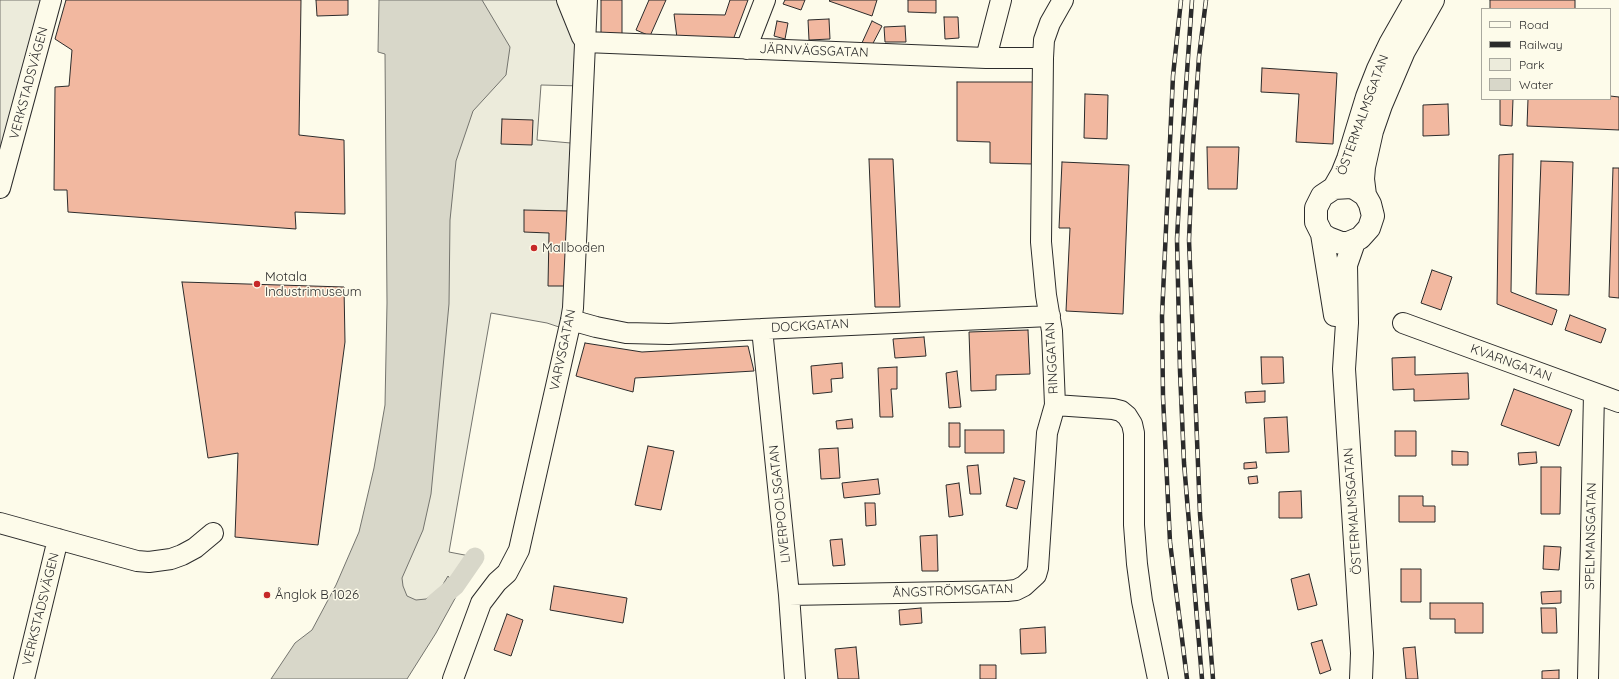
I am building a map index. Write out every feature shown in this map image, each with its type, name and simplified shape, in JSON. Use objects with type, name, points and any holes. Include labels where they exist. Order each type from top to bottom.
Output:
[{"type":"main road","name":"ÖSTERMALMSGATAN","points":[[1365,679],[1362,653],[1344,369],[1322,234],[1316,222],[1316,208],[1322,196],[1334,188],[1342,174],[1367,97],[1378,69],[1390,44],[1415,0]]},
{"type":"main road","name":"ÖSTERMALMSGATAN","points":[[1344,369],[1347,323],[1346,265],[1354,242],[1366,234],[1372,223],[1372,210],[1365,195],[1363,180],[1370,137],[1378,111],[1404,51],[1433,0]]},
{"type":"main road","name":"ÖSTERMALMSGATAN","points":[[1334,188],[1351,187],[1365,195]]},
{"type":"main road","points":[[1322,234],[1334,242],[1354,242]]},
{"type":"main road","name":"ÖSTERMALMSGATAN","points":[[1361,679],[1362,653]]},
{"type":"street","name":"VERKSTADSVÄGEN","points":[[0,188],[51,0]]},
{"type":"street","points":[[567,0],[585,42]]},
{"type":"street","name":"VARVSGATAN","points":[[453,679],[481,603],[497,582],[507,573],[519,550],[574,308],[587,0]]},
{"type":"street","points":[[746,49],[765,0]]},
{"type":"street","points":[[986,58],[1002,0]]},
{"type":"street","name":"RINGGATAN","points":[[1063,0],[1050,23],[1044,40],[1043,58],[1041,242],[1052,331],[1055,405],[1113,409],[1121,411],[1127,416],[1132,424],[1134,433],[1134,525],[1137,564],[1142,601],[1158,679]]},
{"type":"street","name":"JÄRNVÄGSGATAN","points":[[585,42],[986,58],[1043,58]]},
{"type":"street","name":"DOCKGATAN","points":[[571,320],[626,333],[669,334],[762,328],[1050,316]]},
{"type":"street","name":"KVARNGATAN","points":[[1403,323],[1619,402]]},
{"type":"street","name":"LIVERPOOLSGATAN","points":[[762,328],[789,595],[795,679]]},
{"type":"street","name":"SPELMANSGATAN","points":[[1588,679],[1594,393]]},
{"type":"street","name":"ÅNGSTRÖMSGATAN","points":[[789,595],[1007,591],[1016,590],[1024,586],[1036,575],[1038,568],[1047,433],[1055,405]]},
{"type":"street","name":"VERKSTADSVÄGEN","points":[[0,523],[137,561],[149,562],[171,559],[195,548],[213,533]]},
{"type":"street","name":"VERKSTADSVÄGEN","points":[[24,679],[58,539]]},
{"type":"green space","points":[[0,0],[50,0],[0,183]]},
{"type":"green space","points":[[412,0],[562,0],[583,53],[583,86],[541,85],[537,140],[582,144],[571,331],[547,323],[491,313],[449,552],[475,557],[455,586],[399,634],[405,441]]},
{"type":"water","points":[[379,0],[482,0],[510,47],[506,75],[473,111],[456,161],[450,220],[449,304],[431,494],[423,530],[402,578],[407,596],[416,600],[426,599],[439,591],[448,576],[455,585],[463,584],[436,633],[407,679],[271,679],[295,643],[312,630],[336,585],[359,532],[374,468],[385,405],[387,303],[385,54],[378,52]]},
{"type":"building","points":[[66,0],[301,0],[299,135],[344,140],[345,214],[295,212],[296,229],[68,212],[67,190],[54,190],[55,87],[69,86],[72,50],[55,39]]},
{"type":"building","points":[[316,0],[348,0],[348,15],[317,16]]},
{"type":"building","points":[[601,0],[622,0],[622,34],[601,34]]},
{"type":"building","points":[[649,0],[666,0],[650,36],[636,30]]},
{"type":"building","points":[[730,0],[748,0],[733,40],[677,38],[674,14],[725,15]]},
{"type":"building","points":[[785,0],[805,0],[801,10],[783,4]]},
{"type":"building","points":[[877,0],[872,16],[829,1]]},
{"type":"building","points":[[908,0],[936,0],[936,13],[908,12]]},
{"type":"building","points":[[1490,0],[1575,0],[1575,8],[1490,8]]},
{"type":"building","points":[[944,17],[958,17],[959,38],[945,39]]},
{"type":"building","points":[[829,19],[830,39],[809,40],[808,20]]},
{"type":"building","points":[[777,21],[788,23],[785,39],[774,36]]},
{"type":"building","points":[[872,21],[882,26],[870,49],[861,45]]},
{"type":"building","points":[[905,26],[906,42],[885,42],[884,27]]},
{"type":"building","points":[[1262,68],[1337,73],[1333,144],[1296,142],[1299,94],[1261,92]]},
{"type":"building","points":[[957,82],[1033,82],[1033,164],[990,163],[990,142],[957,141]]},
{"type":"building","points":[[1085,94],[1108,95],[1107,139],[1084,138]]},
{"type":"building","points":[[1611,96],[1619,97],[1619,130],[1527,126],[1528,100],[1611,100]]},
{"type":"building","points":[[1500,100],[1513,100],[1512,126],[1500,125]]},
{"type":"building","points":[[1448,104],[1449,135],[1423,136],[1423,105]]},
{"type":"building","points":[[502,119],[533,120],[532,145],[501,144]]},
{"type":"building","points":[[1207,147],[1239,147],[1237,189],[1208,189]]},
{"type":"building","points":[[1513,154],[1511,292],[1557,310],[1552,325],[1497,304],[1499,155]]},
{"type":"building","points":[[869,159],[893,159],[900,307],[875,307]]},
{"type":"building","points":[[1541,161],[1573,162],[1569,295],[1536,294]]},
{"type":"building","points":[[1062,162],[1129,165],[1123,314],[1066,311],[1070,228],[1059,228]]},
{"type":"building","points":[[1613,168],[1619,168],[1619,298],[1609,297]]},
{"type":"building","points":[[524,210],[569,211],[568,286],[548,286],[549,233],[524,232]]},
{"type":"building","points":[[1432,270],[1452,277],[1441,310],[1421,303]]},
{"type":"building","points":[[182,282],[344,287],[345,342],[318,545],[235,537],[238,453],[208,458]]},
{"type":"building","points":[[1570,315],[1606,329],[1601,343],[1565,330]]},
{"type":"building","points":[[1028,330],[1030,374],[996,375],[996,390],[971,391],[969,332]]},
{"type":"building","points":[[924,337],[926,356],[895,358],[893,339]]},
{"type":"building","points":[[585,343],[642,352],[748,346],[754,371],[635,378],[633,392],[576,376]]},
{"type":"building","points":[[1261,357],[1283,357],[1284,383],[1262,384]]},
{"type":"building","points":[[1415,357],[1415,375],[1468,373],[1469,399],[1414,401],[1414,389],[1393,390],[1392,358]]},
{"type":"building","points":[[842,363],[843,378],[831,379],[832,392],[813,394],[811,366]]},
{"type":"building","points":[[897,367],[897,389],[891,389],[893,417],[880,417],[878,368]]},
{"type":"building","points":[[957,371],[961,407],[949,408],[946,373]]},
{"type":"building","points":[[1514,389],[1572,410],[1559,446],[1501,425]]},
{"type":"building","points":[[1265,391],[1265,402],[1246,403],[1245,392]]},
{"type":"building","points":[[1287,417],[1289,452],[1266,453],[1264,418]]},
{"type":"building","points":[[852,419],[853,428],[837,429],[836,421]]},
{"type":"building","points":[[949,423],[960,423],[960,447],[949,447]]},
{"type":"building","points":[[965,430],[1004,430],[1004,453],[965,453]]},
{"type":"building","points":[[1395,431],[1416,431],[1416,456],[1395,456]]},
{"type":"building","points":[[648,446],[674,451],[661,510],[635,505]]},
{"type":"building","points":[[838,448],[840,478],[821,479],[819,449]]},
{"type":"building","points":[[1452,451],[1468,452],[1468,465],[1452,465]]},
{"type":"building","points":[[1536,452],[1537,463],[1519,465],[1518,453]]},
{"type":"building","points":[[1256,462],[1257,468],[1244,469],[1244,463]]},
{"type":"building","points":[[978,465],[981,494],[970,494],[967,466]]},
{"type":"building","points":[[1541,467],[1561,467],[1560,514],[1541,514]]},
{"type":"building","points":[[1257,476],[1258,483],[1249,484],[1248,477]]},
{"type":"building","points":[[1014,478],[1025,481],[1017,509],[1006,506]]},
{"type":"building","points":[[878,479],[880,494],[844,498],[842,483]]},
{"type":"building","points":[[959,483],[963,515],[949,517],[946,485]]},
{"type":"building","points":[[1301,491],[1302,518],[1279,518],[1279,492]]},
{"type":"building","points":[[1399,496],[1423,496],[1423,506],[1435,506],[1435,522],[1399,522]]},
{"type":"building","points":[[865,503],[875,503],[876,525],[866,526]]},
{"type":"building","points":[[937,535],[938,571],[922,571],[920,536]]},
{"type":"building","points":[[842,539],[845,565],[833,566],[830,540]]},
{"type":"building","points":[[1544,546],[1561,547],[1559,570],[1543,569]]},
{"type":"building","points":[[1401,569],[1421,569],[1421,602],[1401,602]]},
{"type":"building","points":[[1309,574],[1317,605],[1298,610],[1291,579]]},
{"type":"building","points":[[554,586],[627,598],[623,623],[550,610]]},
{"type":"building","points":[[1561,591],[1561,603],[1542,604],[1541,592]]},
{"type":"building","points":[[1430,603],[1483,603],[1483,633],[1455,633],[1455,619],[1430,619]]},
{"type":"building","points":[[921,608],[922,623],[900,625],[899,610]]},
{"type":"building","points":[[1541,608],[1556,608],[1557,633],[1542,633]]},
{"type":"building","points":[[507,614],[523,620],[511,656],[494,650]]},
{"type":"building","points":[[1045,627],[1046,653],[1021,654],[1020,629]]},
{"type":"building","points":[[1322,640],[1331,670],[1320,674],[1311,643]]},
{"type":"building","points":[[856,647],[859,679],[838,679],[835,649]]},
{"type":"building","points":[[1415,647],[1418,679],[1406,679],[1403,648]]},
{"type":"building","points":[[980,665],[996,665],[996,679],[980,679]]},
{"type":"building","points":[[1559,670],[1559,679],[1542,679],[1542,671]]},
{"type":"waterway","points":[[435,603],[455,586],[475,557]]},
{"type":"railway","points":[[1181,0],[1173,76],[1162,316],[1163,397],[1170,542],[1187,679]]},
{"type":"railway","points":[[1192,0],[1177,239],[1184,463],[1202,679]]},
{"type":"railway","points":[[1206,0],[1199,57],[1189,240],[1200,514],[1213,679]]},
{"type":"place","name":"Mallboden","points":[[534,248]]},
{"type":"place","name":"Motala Industrimuseum","points":[[257,284]]},
{"type":"place","name":"Ånglok B 1026","points":[[267,595]]}]
